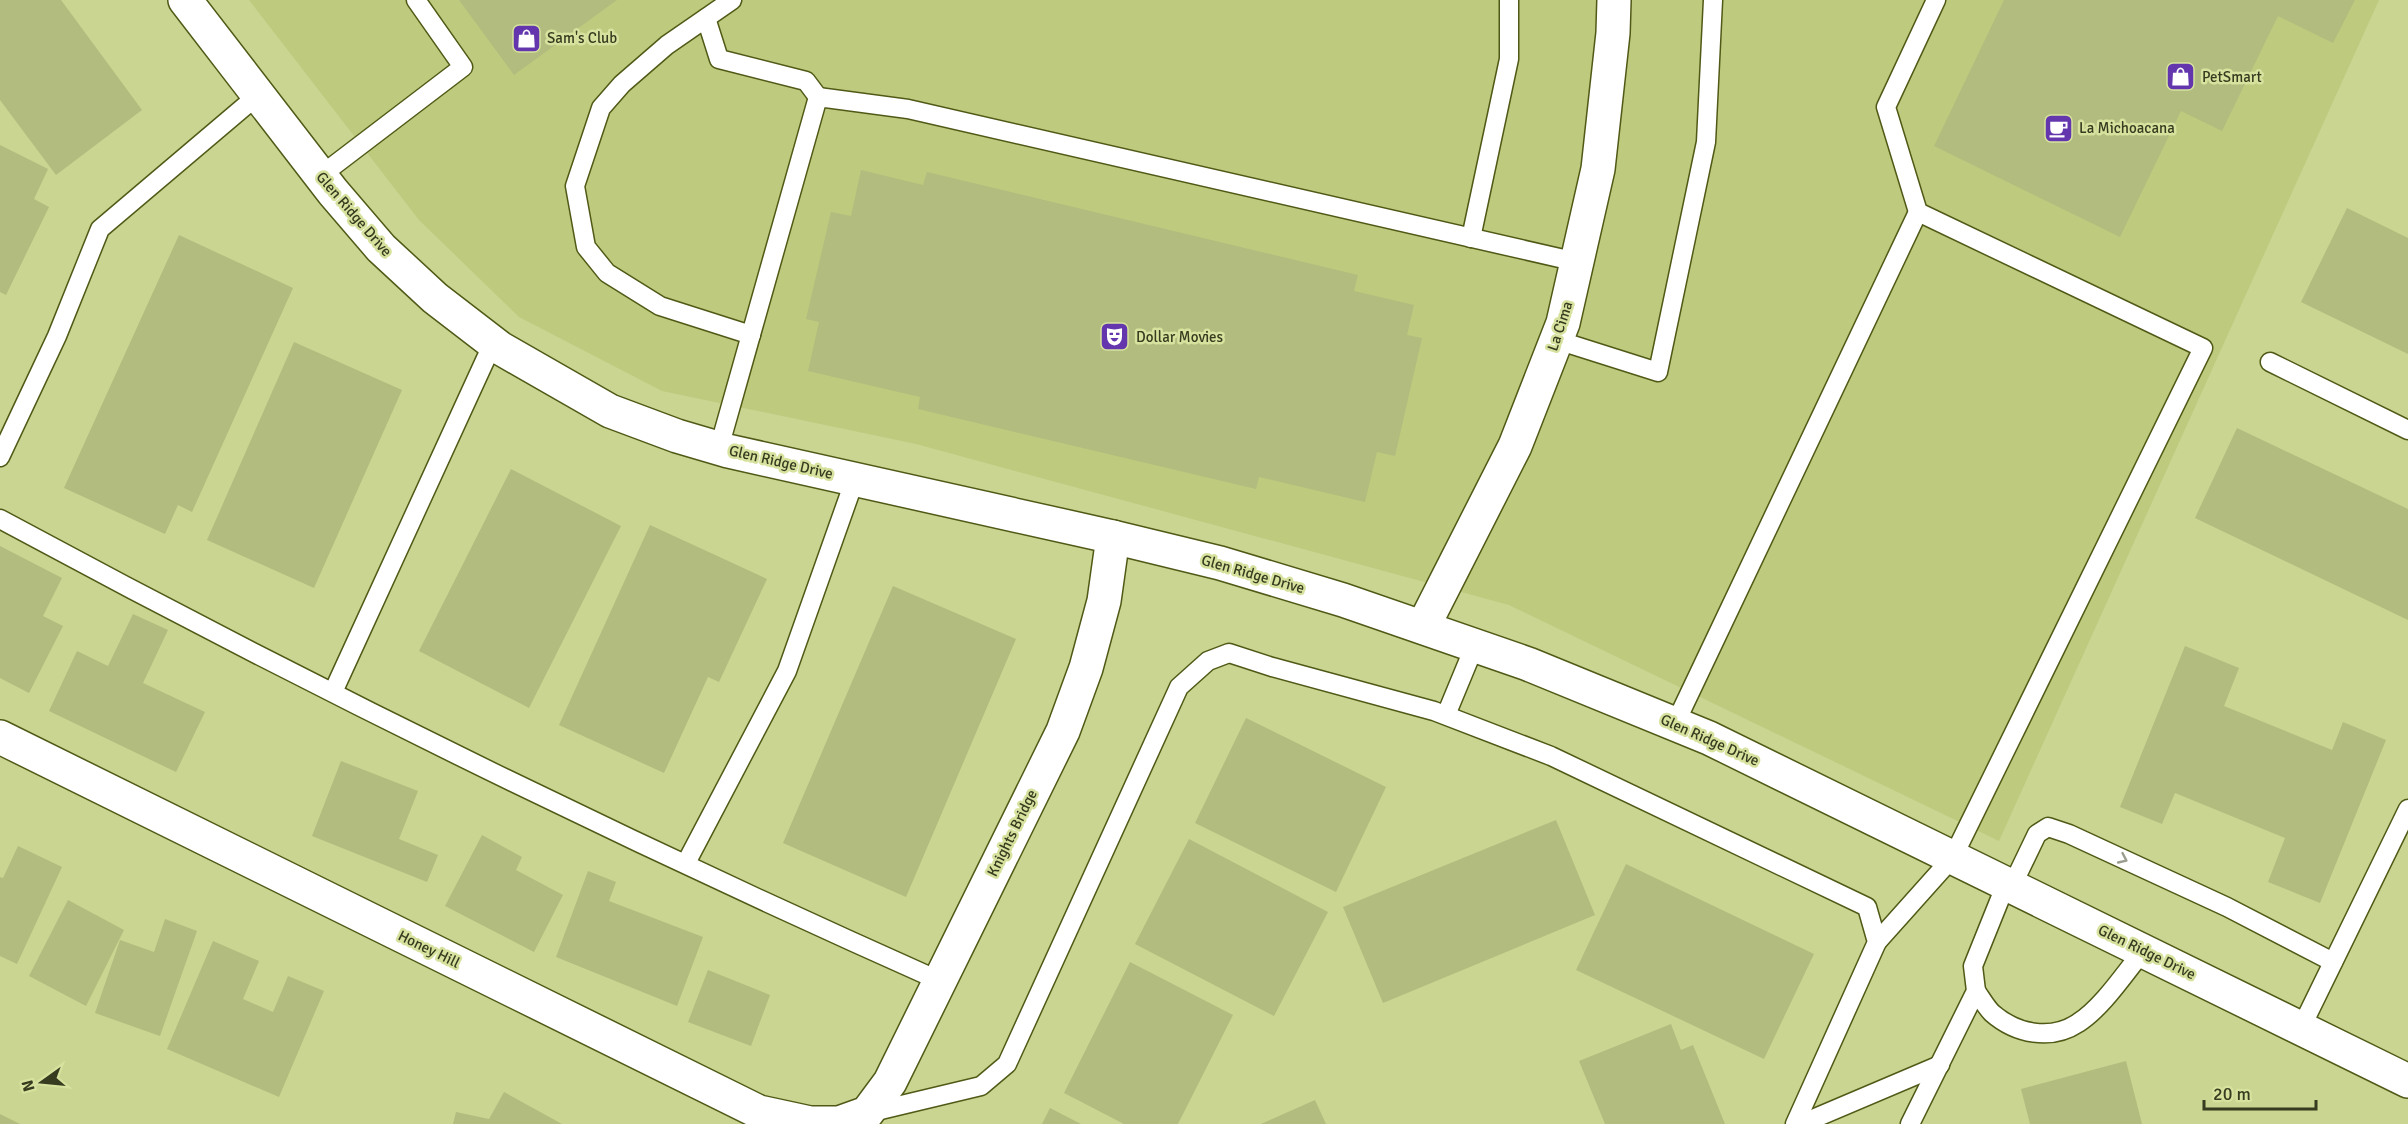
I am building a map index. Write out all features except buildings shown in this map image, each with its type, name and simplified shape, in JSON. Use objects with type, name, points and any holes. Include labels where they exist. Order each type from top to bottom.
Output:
[{"type":"street","name":"Glen Ridge Drive","points":[[185,0],[320,176],[381,248],[435,298],[493,343],[563,386],[610,411],[677,436],[719,448],[1220,563],[1423,627],[1528,664],[1709,738],[2408,1081]]},
{"type":"street","name":"La Cima","points":[[1423,627],[1515,446],[1563,323],[1598,169],[1613,33],[1614,0]]},
{"type":"street","name":"Knights Bridge","points":[[870,1118],[890,1082],[1063,731],[1086,668],[1104,601],[1113,537]]},
{"type":"street","name":"Honey Hill","points":[[0,737],[759,1112],[819,1123],[839,1123],[870,1118]]},
{"type":"lane","points":[[320,176],[463,67],[416,0]]},
{"type":"lane","points":[[732,0],[667,45],[622,84],[601,108],[575,186],[586,247],[607,273],[660,306],[751,335]]},
{"type":"lane","points":[[1471,238],[1509,59],[1509,0]]},
{"type":"lane","points":[[1557,340],[1658,372],[1706,142],[1713,0]]},
{"type":"lane","points":[[1675,724],[1918,212],[1886,107],[1936,0]]},
{"type":"lane","points":[[706,18],[719,59],[806,81],[818,97],[908,110],[1577,262]]},
{"type":"lane","points":[[0,457],[57,336],[100,229],[258,95]]},
{"type":"lane","points":[[719,448],[818,97]]},
{"type":"lane","points":[[1796,1124],[1877,942],[1953,857],[2203,348],[1918,212]]},
{"type":"lane","points":[[333,692],[493,343]]},
{"type":"lane","points":[[2270,362],[2408,430]]},
{"type":"lane","points":[[686,863],[787,671],[855,479]]},
{"type":"lane","points":[[0,519],[333,692],[686,863],[940,981]]},
{"type":"lane","points":[[1446,715],[1475,645]]},
{"type":"lane","points":[[870,1118],[981,1086],[1007,1064],[1179,687],[1208,662],[1229,653],[1446,715],[1551,756],[1867,907],[1877,942]]},
{"type":"lane","points":[[2301,1028],[2408,809]]},
{"type":"lane","points":[[2143,951],[2096,1007],[2078,1024],[2054,1033],[2032,1034],[2007,1023],[1991,1012],[1976,991],[1973,966],[2009,885],[2037,834],[2048,827],[2070,834],[2227,907],[2333,962]]},
{"type":"lane","points":[[1910,1124],[1976,991]]},
{"type":"lane","points":[[1801,1124],[1940,1065]]},
{"type":"shaded area","points":[[249,0],[2379,0],[1999,841],[1509,605],[916,444],[662,391],[519,317],[419,220]]},
{"type":"place","name":"Sam's Club","points":[[526,38]]},
{"type":"place","name":"PetSmart","points":[[2181,77]]},
{"type":"place","name":"La Michoacana","points":[[2058,128]]},
{"type":"place","name":"Dollar Movies","points":[[1115,337]]}]
